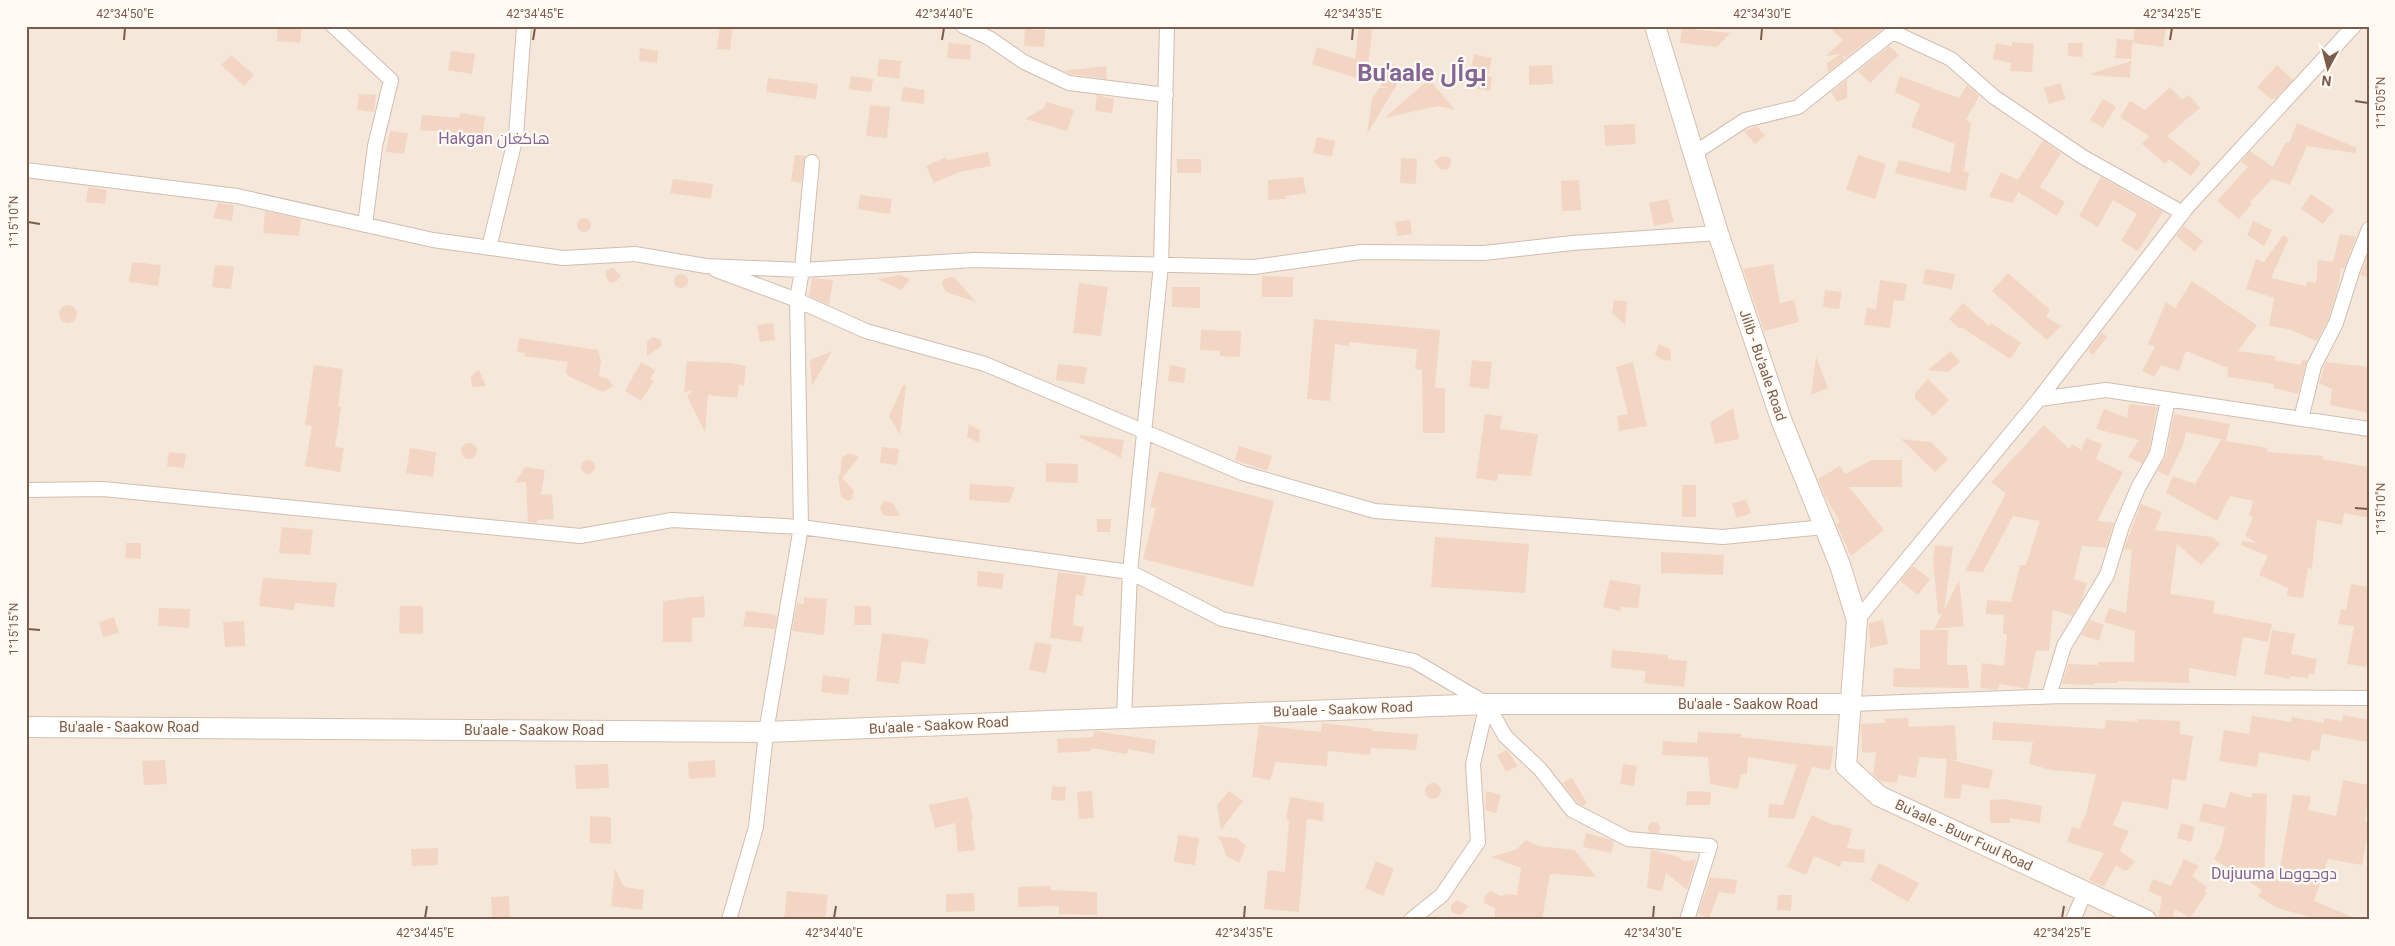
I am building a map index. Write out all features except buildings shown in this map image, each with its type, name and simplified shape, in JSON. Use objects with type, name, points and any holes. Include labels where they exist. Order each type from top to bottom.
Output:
[{"type":"main road","name":"Jilib - Bu'aale Road","points":[[1655,26],[1718,233],[1782,422],[1840,565],[1857,620],[1851,704]]},
{"type":"main road","name":"Bu'aale - Saakow Road","points":[[26,727],[766,732],[1487,704],[1851,704]]},
{"type":"main road","name":"Bu'aale - Buur Fuul Road","points":[[1851,704],[1846,766],[1879,796],[2146,920]]},
{"type":"street","points":[[333,26],[391,80],[375,146],[365,225]]},
{"type":"street","points":[[489,248],[516,136],[524,26]]},
{"type":"street","points":[[962,26],[989,38],[1024,62],[1069,82],[1166,95]]},
{"type":"street","points":[[1124,717],[1130,572],[1161,265],[1167,26]]},
{"type":"street","points":[[1857,620],[2039,399],[2183,213],[2354,26]]},
{"type":"street","points":[[1693,154],[1745,120],[1798,107],[1895,29],[1951,59],[1994,97],[2075,152],[2183,213]]},
{"type":"street","points":[[729,920],[756,827],[766,732],[800,527],[797,300],[802,270],[812,162]]},
{"type":"street","points":[[26,170],[237,196],[433,240],[563,258],[636,254],[706,266],[802,270],[975,260],[1254,267],[1361,252],[1484,253],[1572,243],[1718,233]]},
{"type":"street","points":[[2301,419],[2314,366],[2336,323],[2353,269],[2369,229]]},
{"type":"street","points":[[706,266],[797,300],[866,331],[985,364],[1242,473],[1375,511],[1723,537],[1824,527]]},
{"type":"street","points":[[2039,399],[2106,390],[2369,429]]},
{"type":"street","points":[[2049,696],[2064,646],[2107,575],[2122,526],[2138,488],[2158,454],[2168,399]]},
{"type":"street","points":[[26,490],[104,488],[580,536],[672,520],[800,527],[1130,572],[1222,619],[1414,661],[1487,704],[1505,736],[1540,769],[1572,810],[1628,839],[1710,846],[1687,920]]},
{"type":"street","points":[[1851,704],[2049,696],[2369,698]]},
{"type":"street","points":[[1411,920],[1442,895],[1478,842],[1473,764],[1487,704]]},
{"type":"street","points":[[2073,920],[2086,892]]},
{"type":"shaded area","points":[[26,26],[2369,26],[2369,920],[26,920]]},
{"type":"district","name":"Bu'aale بوأل","points":[[1422,73]]},
{"type":"district","name":"Hakgan هاكغان","points":[[494,138]]},
{"type":"district","name":"Dujuuma دوجووما","points":[[2274,873]]}]
